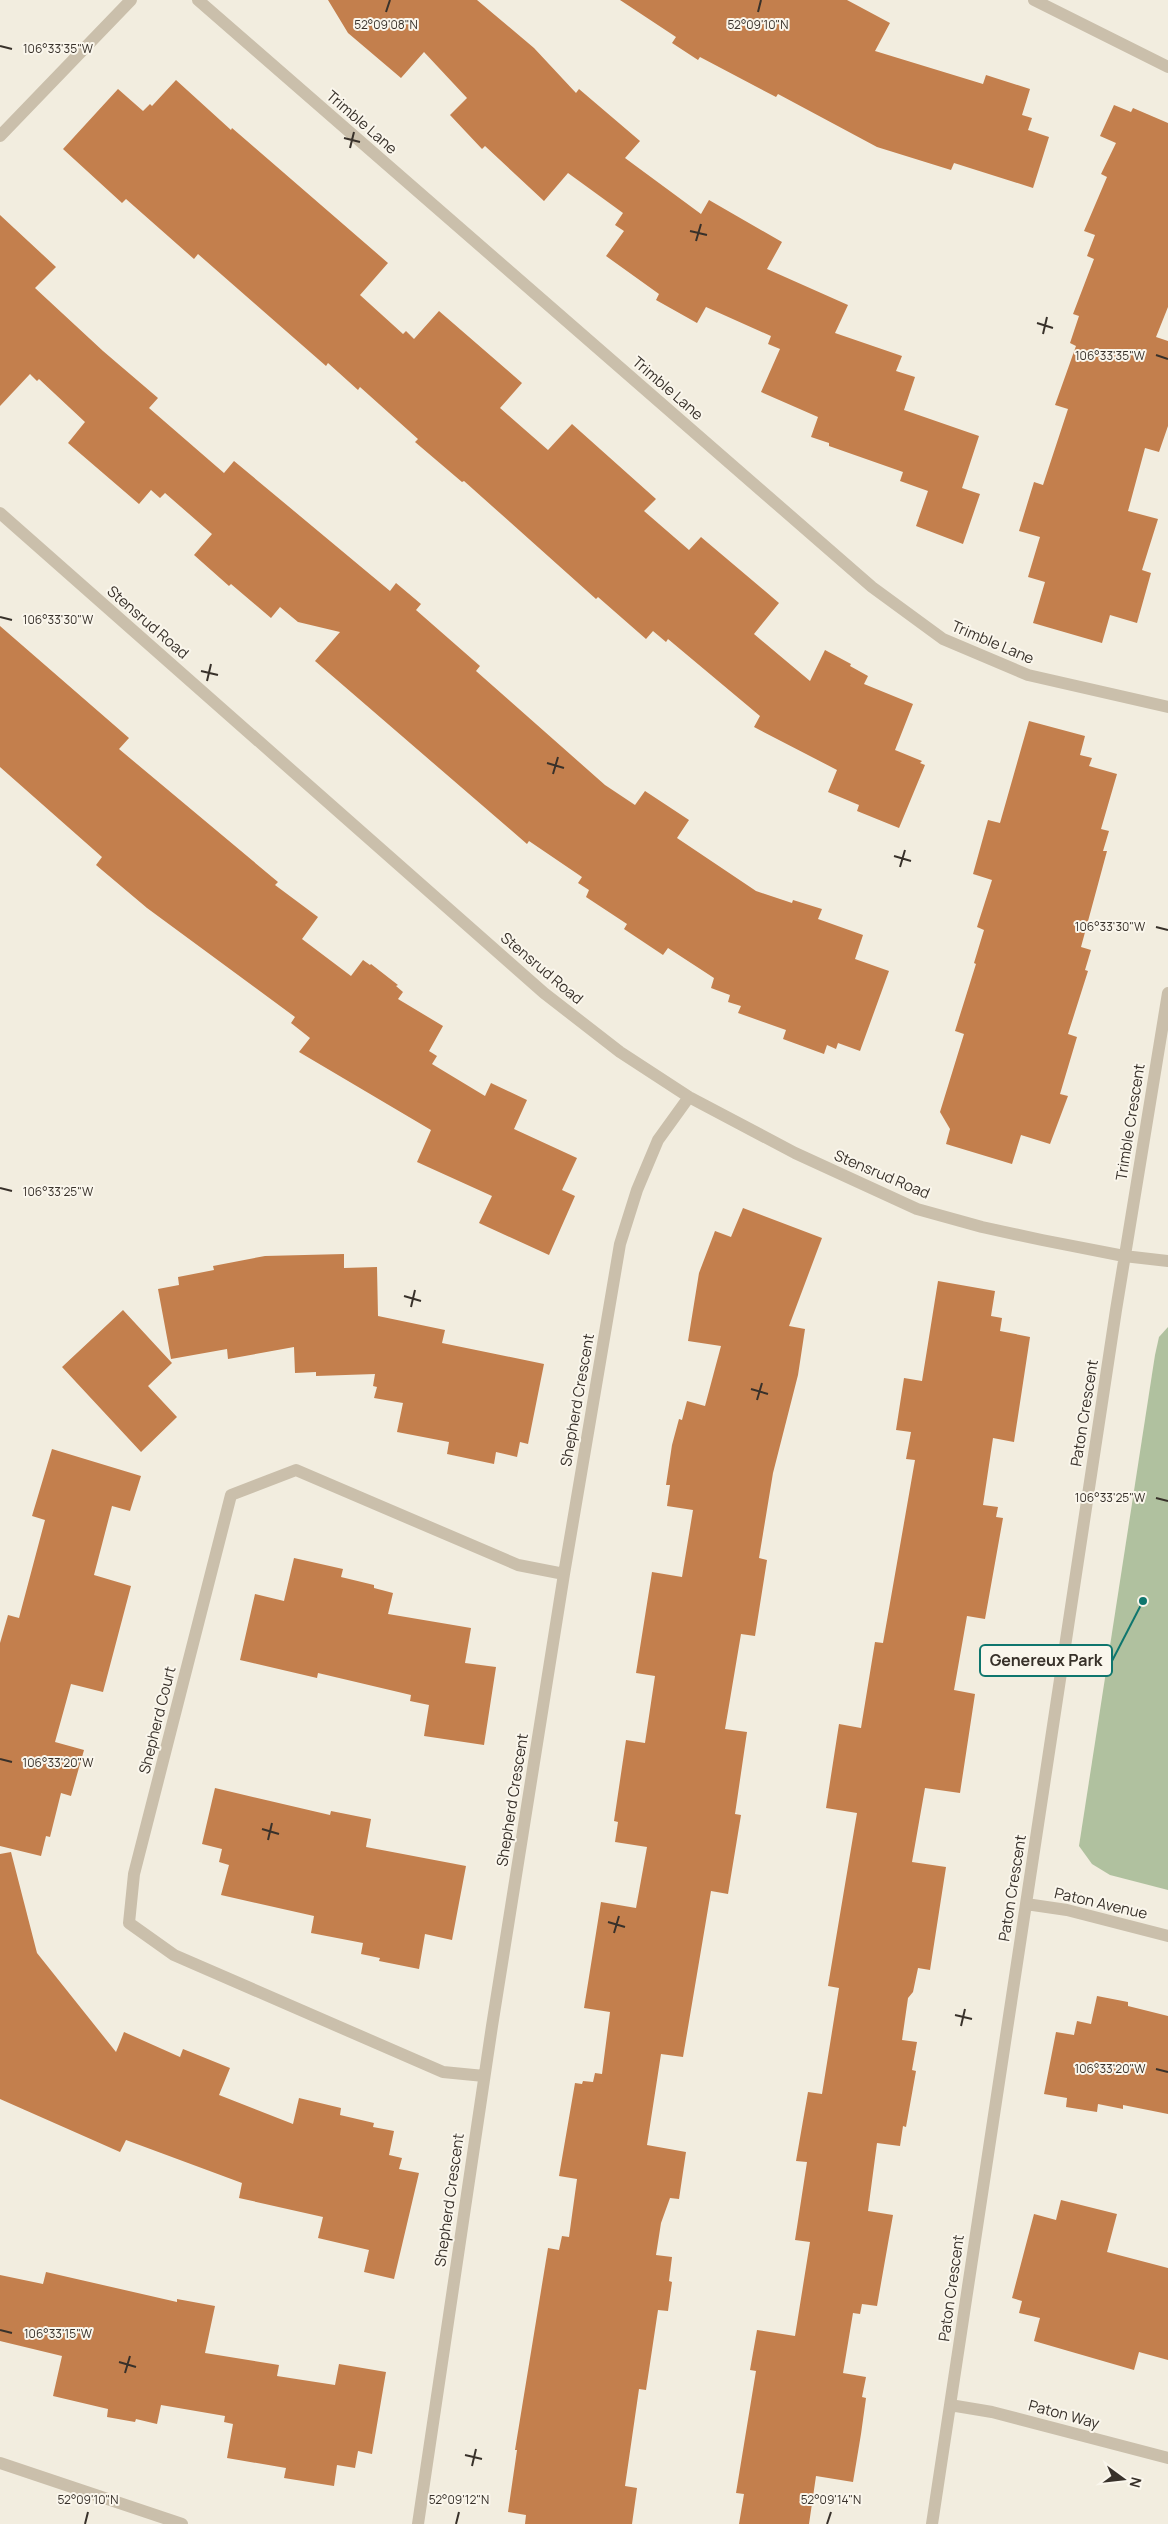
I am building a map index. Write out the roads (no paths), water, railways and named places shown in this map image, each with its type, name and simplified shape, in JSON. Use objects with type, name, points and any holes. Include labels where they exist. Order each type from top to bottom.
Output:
[{"type":"street","points":[[0,136],[131,0]]},
{"type":"street","name":"Trimble Lane","points":[[198,0],[872,587],[943,639],[1028,675],[1168,707]]},
{"type":"street","points":[[1034,0],[1168,67]]},
{"type":"street","name":"Stensrud Road","points":[[0,513],[544,993],[620,1052],[689,1097],[795,1153],[917,1209],[982,1227],[1124,1256],[1168,1261]]},
{"type":"street","name":"Trimble Crescent","points":[[1124,1256],[1168,993]]},
{"type":"street","name":"Shepherd Crescent","points":[[418,2524],[484,2076],[564,1574],[620,1244],[637,1190],[658,1140],[689,1097]]},
{"type":"street","name":"Paton Crescent","points":[[932,2524],[1124,1256]]},
{"type":"street","name":"Shepherd Court","points":[[484,2076],[443,2072],[174,1956],[129,1923],[134,1874],[231,1495],[296,1470],[518,1565],[564,1574]]},
{"type":"street","name":"Paton Avenue","points":[[1026,1904],[1067,1910],[1168,1936]]},
{"type":"street","name":"Paton Way","points":[[950,2405],[992,2412],[1168,2458]]},
{"type":"street","points":[[0,2462],[182,2524]]},
{"type":"place","name":"Genereux Park","points":[[1143,1601]]}]
